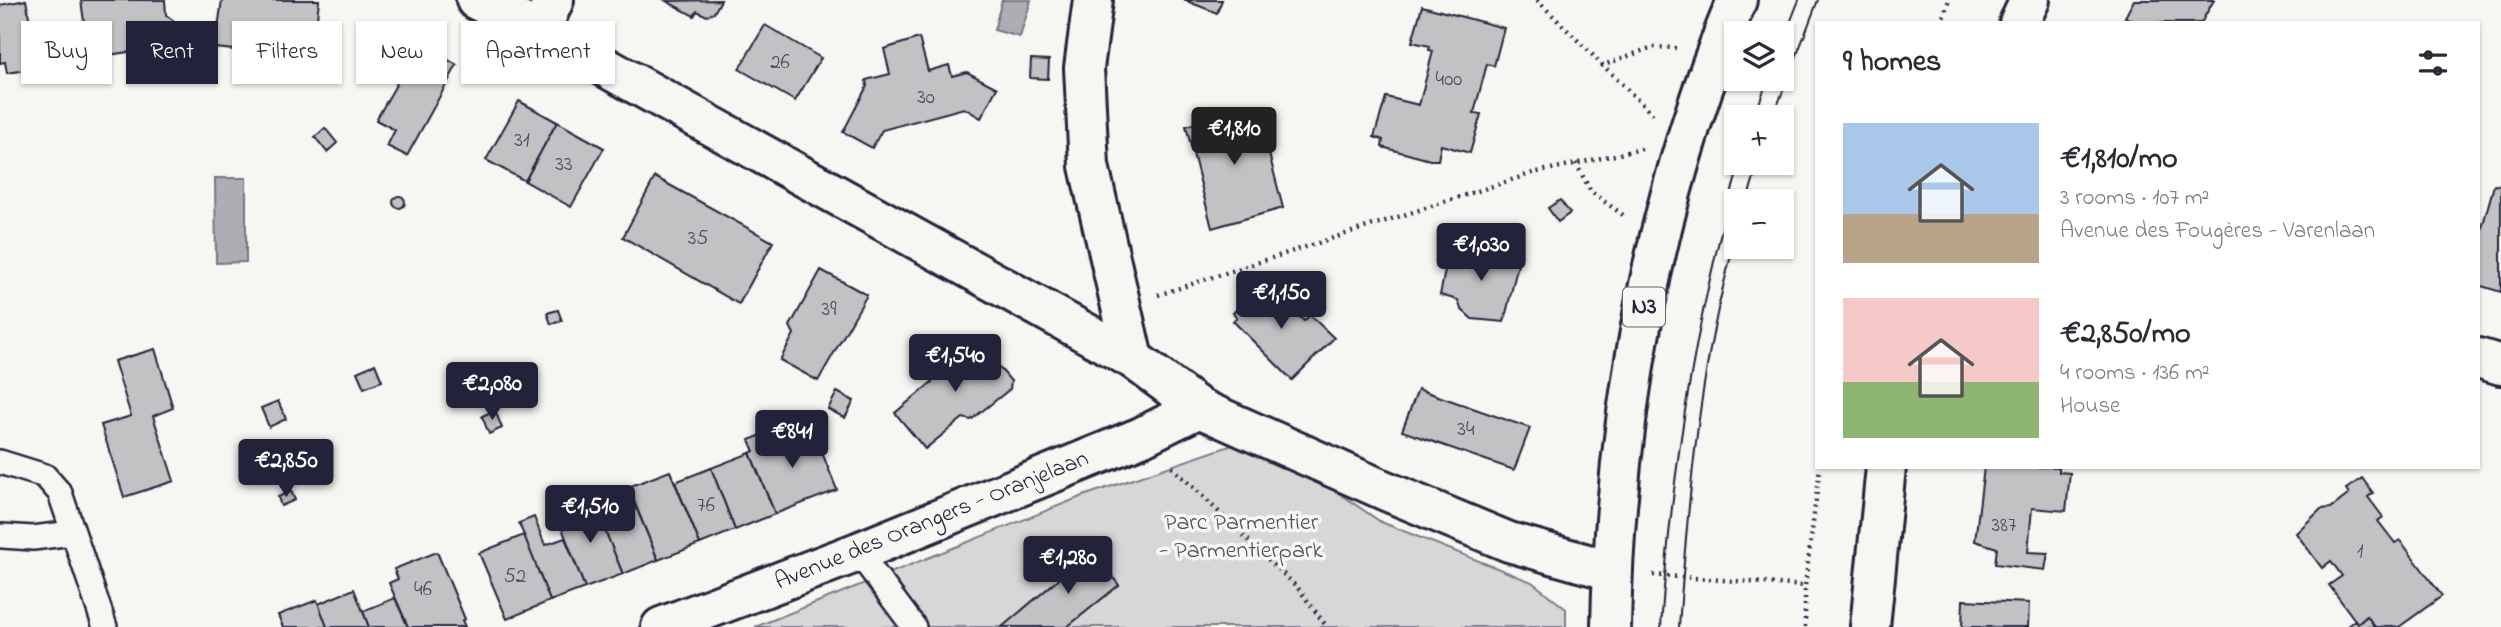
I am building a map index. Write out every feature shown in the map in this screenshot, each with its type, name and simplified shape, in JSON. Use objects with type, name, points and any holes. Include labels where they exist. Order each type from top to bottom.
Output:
[{"type":"street","points":[[476,0],[547,16],[1133,359],[1199,408],[1509,542],[1612,571]]},
{"type":"street","points":[[1093,0],[1084,68],[1089,166],[1133,359]]},
{"type":"street","name":"N3","points":[[1611,627],[1612,571],[1622,440],[1642,314],[1662,233],[1715,52],[1737,0]]},
{"type":"street","points":[[2020,21],[2030,0]]},
{"type":"street","points":[[2480,359],[2501,365]]},
{"type":"street","name":"Avenue des Orangers - Oranjelaan","points":[[661,627],[858,552],[1142,437],[1199,408]]},
{"type":"street","points":[[1870,627],[1886,469]]},
{"type":"lane","points":[[0,462],[45,476],[60,493],[105,627]]},
{"type":"lane","points":[[2,536],[33,538],[72,533]]},
{"type":"lane","points":[[858,552],[914,627]]},
{"type":"path","points":[[1536,0],[1601,66],[1688,143]]},
{"type":"path","points":[[1942,21],[1950,0]]},
{"type":"path","points":[[1601,66],[1653,47],[1715,52]]},
{"type":"path","points":[[1121,307],[1534,173],[1688,143]]},
{"type":"path","points":[[1576,163],[1591,192],[1622,215],[1662,233]]},
{"type":"path","points":[[1142,437],[1298,588],[1327,627]]},
{"type":"path","points":[[1805,627],[1805,586],[1820,469]]},
{"type":"path","points":[[1612,571],[1805,586]]},
{"type":"green space","name":"Parc Parmentier - Parmentierpark","points":[[1256,437],[1381,522],[1532,582],[1566,609],[1566,627],[755,627],[1083,496]]},
{"type":"shaded area","points":[[1002,0],[1031,0],[1020,37],[994,30]]},
{"type":"shaded area","points":[[215,178],[246,178],[246,262],[216,263]]},
{"type":"building","points":[[26,0],[30,21],[21,21],[21,71],[7,73],[5,62],[0,63],[0,5]]},
{"type":"building","points":[[81,0],[165,0],[166,15],[173,21],[126,21],[126,52],[112,54],[112,21],[84,21]]},
{"type":"building","points":[[222,0],[319,0],[317,21],[232,21],[232,50],[218,48]]},
{"type":"building","points":[[721,0],[714,13],[707,16],[697,11],[694,16],[666,1]]},
{"type":"building","points":[[1184,0],[1222,0],[1217,13]]},
{"type":"building","points":[[2134,0],[2214,0],[2202,21],[2132,21],[2125,17]]},
{"type":"building","points":[[1422,6],[1504,28],[1494,66],[1487,64],[1474,113],[1481,114],[1470,153],[1441,145],[1438,160],[1382,147],[1383,140],[1374,137],[1386,97],[1419,105],[1433,51],[1429,50],[1430,46],[1412,42]]},
{"type":"building","points":[[765,25],[821,58],[795,101],[739,69]]},
{"type":"building","points":[[919,38],[928,71],[949,65],[952,76],[967,72],[997,88],[981,118],[964,108],[882,130],[872,148],[843,132],[867,86],[866,80],[890,74],[884,49]]},
{"type":"building","points":[[447,59],[457,65],[447,83]]},
{"type":"building","points":[[1031,59],[1049,60],[1048,79],[1030,78]]},
{"type":"building","points":[[396,84],[447,84],[407,156],[387,146],[395,130],[376,120]]},
{"type":"building","points":[[519,101],[557,122],[525,181],[486,160]]},
{"type":"building","points":[[1253,108],[1254,112],[1258,111],[1283,208],[1212,228],[1186,126]]},
{"type":"building","points":[[557,122],[604,148],[571,207],[525,181]]},
{"type":"building","points":[[325,128],[337,143],[327,152],[315,137]]},
{"type":"building","points":[[655,177],[773,242],[739,304],[623,237]]},
{"type":"building","points":[[2494,185],[2501,186],[2501,292],[2480,286],[2480,235]]},
{"type":"building","points":[[399,196],[405,202],[399,208],[393,202]]},
{"type":"building","points":[[1560,200],[1570,213],[1558,222],[1548,208]]},
{"type":"building","points":[[1489,249],[1514,254],[1519,260],[1504,322],[1472,319],[1461,309],[1458,300],[1440,295],[1449,251],[1481,255]]},
{"type":"building","points":[[821,270],[867,295],[818,381],[780,360],[794,334],[790,326]]},
{"type":"building","points":[[1260,286],[1264,290],[1268,286],[1304,321],[1310,315],[1334,338],[1292,380],[1233,321],[1237,317],[1233,313]]},
{"type":"building","points":[[558,310],[562,321],[551,324],[547,313]]},
{"type":"building","points":[[970,342],[979,344],[1011,381],[1010,389],[971,420],[963,418],[925,449],[895,413],[932,382],[933,371]]},
{"type":"building","points":[[155,349],[173,408],[153,416],[174,481],[124,497],[101,425],[131,416],[114,361]]},
{"type":"building","points":[[375,364],[382,381],[364,388],[357,372]]},
{"type":"building","points":[[1418,389],[1530,428],[1514,470],[1402,431]]},
{"type":"building","points":[[837,392],[854,401],[845,418],[828,409]]},
{"type":"building","points":[[278,401],[286,419],[269,427],[261,408]]},
{"type":"building","points":[[495,410],[502,428],[489,434],[482,416]]},
{"type":"building","points":[[813,430],[837,490],[775,514],[750,453],[754,451],[749,440],[772,431],[777,444]]},
{"type":"building","points":[[750,453],[775,514],[735,530],[711,468]]},
{"type":"building","points":[[711,468],[735,530],[700,544],[675,482]]},
{"type":"building","points":[[1984,469],[2059,469],[2059,472],[2070,473],[2066,511],[2032,508],[2028,552],[2048,553],[2045,570],[1995,564],[1997,548],[1975,541]]},
{"type":"building","points":[[670,471],[700,544],[658,560],[628,487]]},
{"type":"building","points":[[2362,478],[2373,493],[2368,497],[2383,517],[2378,521],[2395,543],[2400,540],[2442,596],[2399,627],[2375,627],[2367,616],[2358,624],[2329,585],[2342,576],[2331,561],[2322,568],[2296,533],[2321,509],[2331,508],[2349,494],[2346,489]]},
{"type":"building","points":[[291,491],[295,500],[281,506],[278,497]]},
{"type":"building","points":[[594,501],[623,574],[585,588],[557,515]]},
{"type":"building","points":[[634,502],[658,560],[623,574],[599,516]]},
{"type":"building","points":[[534,517],[545,545],[565,538],[585,588],[550,601],[519,523]]},
{"type":"building","points":[[524,535],[550,601],[507,619],[479,553]]},
{"type":"building","points":[[1092,551],[1119,585],[1067,627],[1002,627]]},
{"type":"building","points":[[437,552],[465,619],[462,620],[465,627],[408,627],[389,583],[398,579],[394,569]]},
{"type":"building","points":[[354,589],[369,627],[327,627],[318,604]]},
{"type":"building","points":[[395,598],[408,627],[369,627],[363,611]]},
{"type":"building","points":[[317,600],[327,627],[283,627],[278,615]]},
{"type":"building","points":[[1963,600],[2029,603],[2028,627],[1962,627]]},
{"type":"building","points":[[2367,616],[2375,627],[2346,627],[2355,620],[2358,624]]},
{"type":"tram line","points":[[1791,21],[1799,0]]},
{"type":"tram line","points":[[1778,105],[1818,0]]},
{"type":"tram line","points":[[1758,105],[1764,91]]},
{"type":"tram line","points":[[1661,627],[1672,509],[1688,393],[1710,277],[1737,175]]},
{"type":"tram line","points":[[1750,189],[1755,175]]},
{"type":"tram line","points":[[1679,627],[1697,431],[1713,333],[1731,259]]}]
